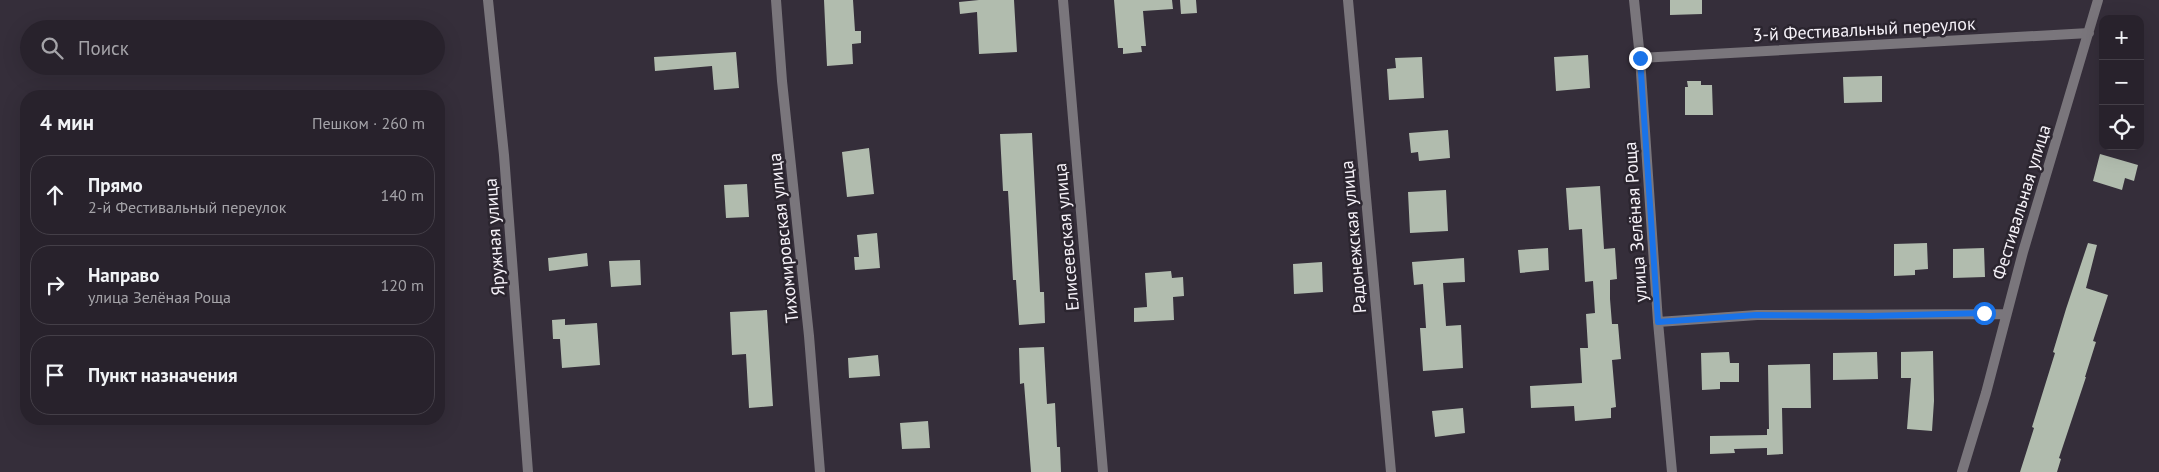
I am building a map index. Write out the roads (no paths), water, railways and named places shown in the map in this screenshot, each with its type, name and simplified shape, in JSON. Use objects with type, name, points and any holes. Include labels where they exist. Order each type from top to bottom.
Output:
[{"type":"street","name":"Яружная улица","points":[[488,0],[504,155],[528,472]]},
{"type":"street","name":"Тихомировская улица","points":[[776,0],[782,81],[809,336],[820,472]]},
{"type":"street","name":"Елисеевская улица","points":[[1063,0],[1103,472]]},
{"type":"street","name":"Радонежская улица","points":[[1348,0],[1391,472]]},
{"type":"street","name":"улица Зелёная Роща","points":[[1634,0],[1640,58],[1658,322],[1672,472]]},
{"type":"street","name":"Фестивальная улица","points":[[1962,472],[1986,393],[2005,314],[2098,0]]},
{"type":"street","name":"3-й Фестивальный переулок","points":[[1640,58],[2090,32]]},
{"type":"street","points":[[1658,322],[1756,315],[2005,314]]}]
